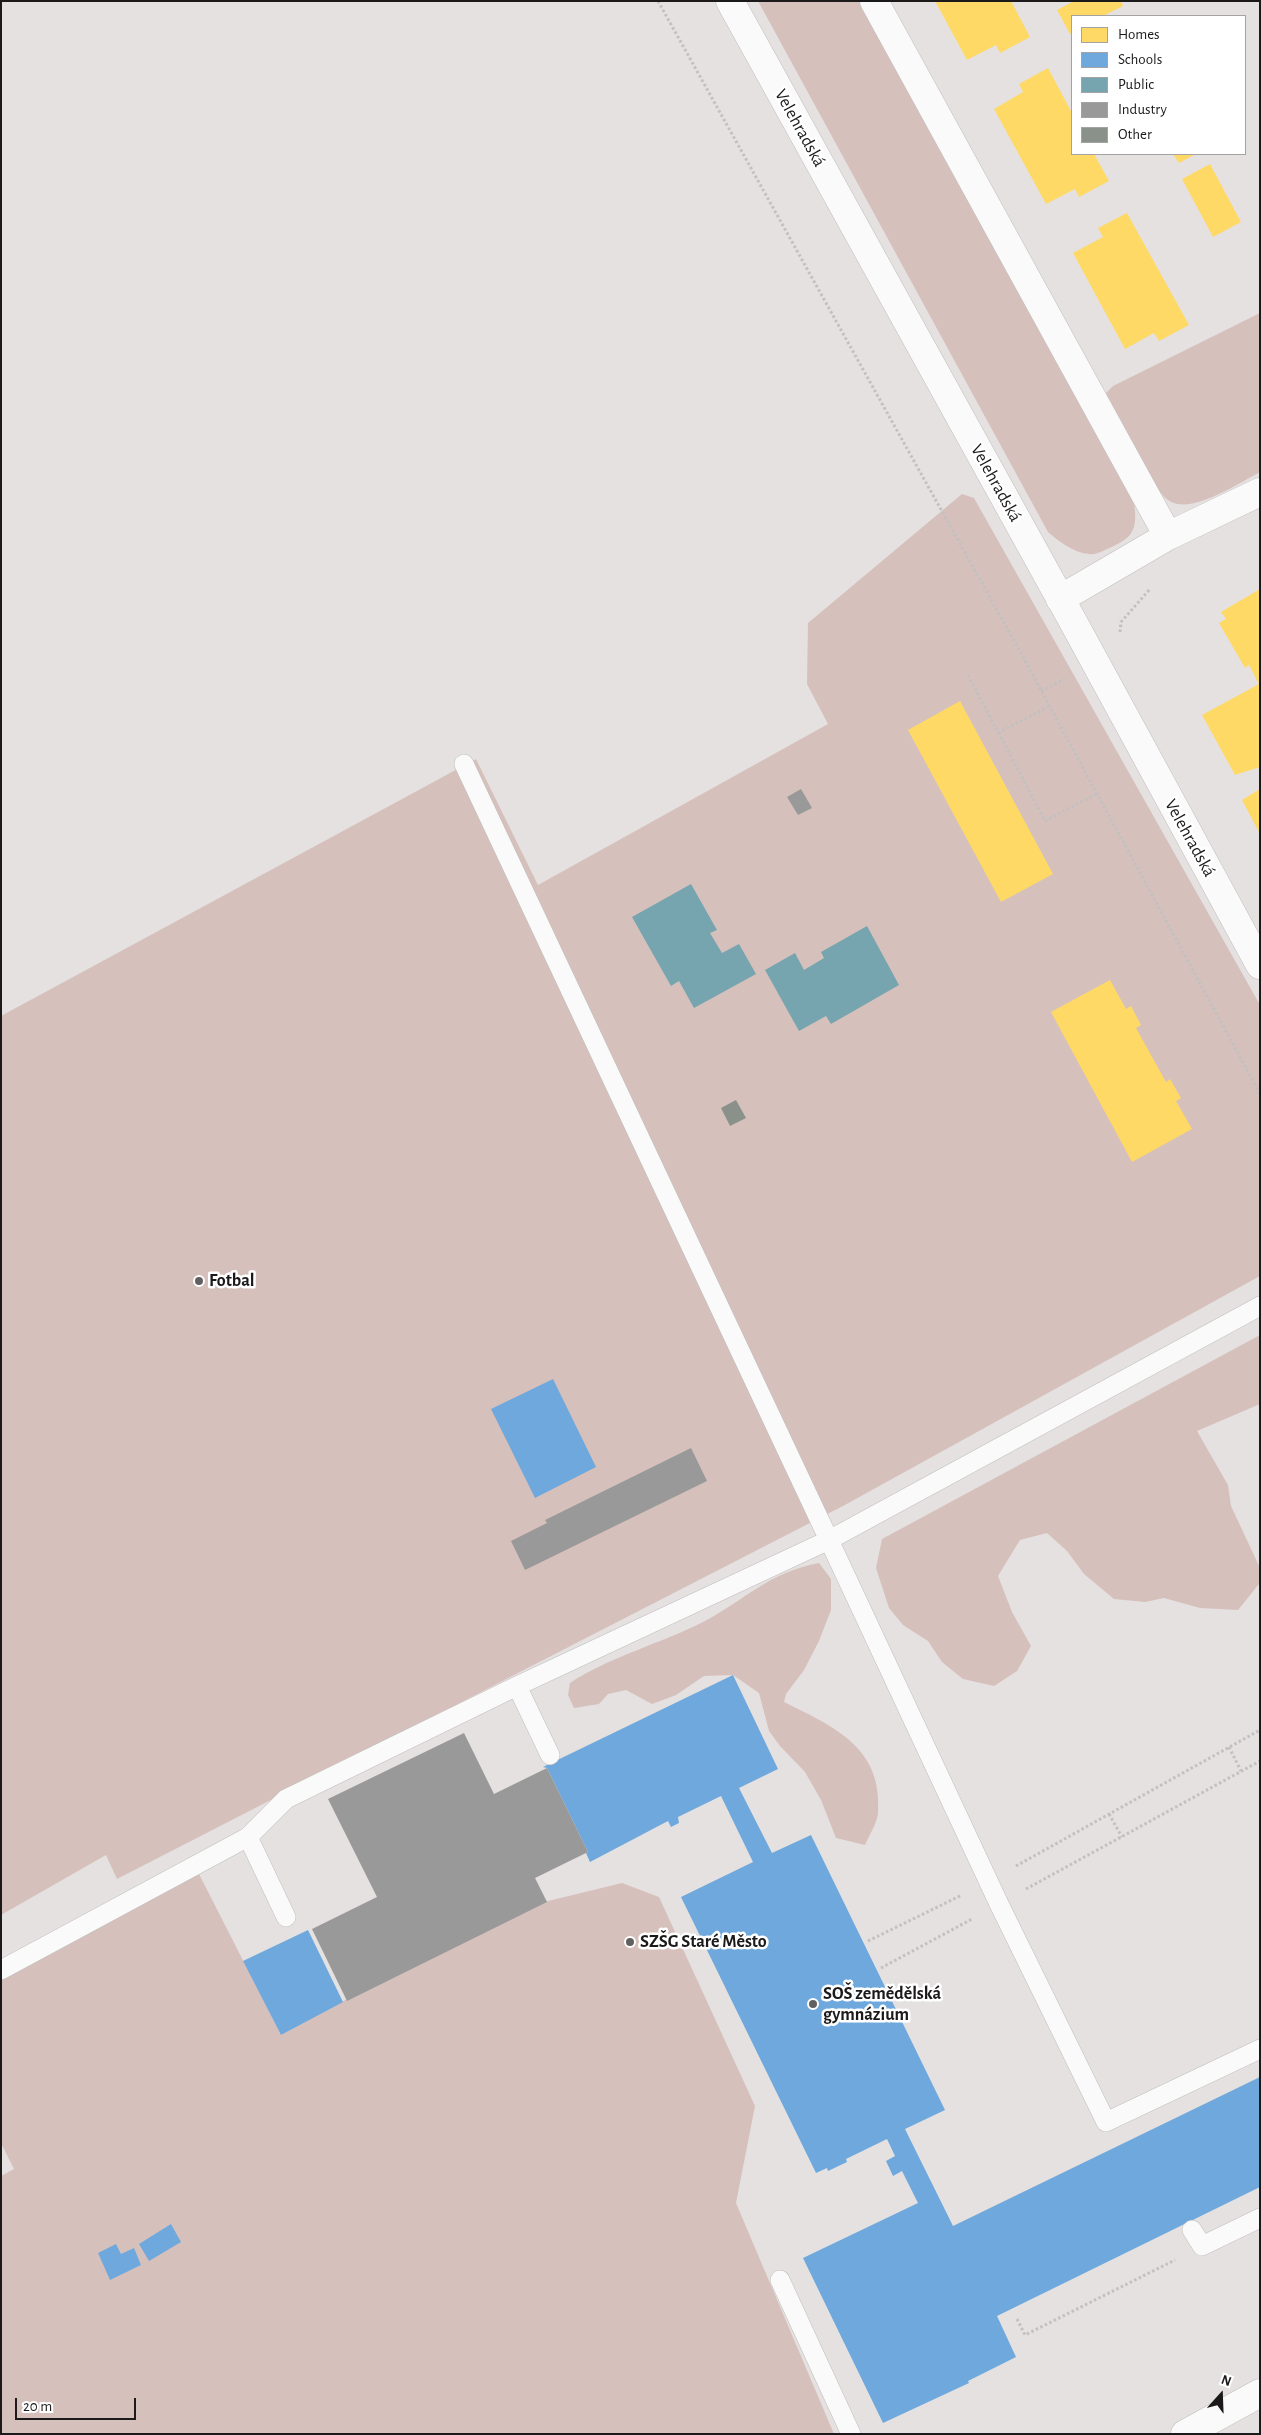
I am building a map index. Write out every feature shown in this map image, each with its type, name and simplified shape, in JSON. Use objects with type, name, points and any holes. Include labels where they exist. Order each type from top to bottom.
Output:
[{"type":"street","name":"Velehradská","points":[[730,1],[1260,965]]},
{"type":"street","points":[[874,1],[1168,536]]},
{"type":"street","points":[[1060,599],[1168,536],[1260,492]]},
{"type":"street","points":[[1192,2432],[1260,2393]]},
{"type":"lane","points":[[464,764],[999,1904],[1106,2122],[1260,2049]]},
{"type":"lane","points":[[1,1970],[248,1837],[286,1799],[517,1686],[829,1540],[1260,1306]]},
{"type":"lane","points":[[517,1686],[550,1755]]},
{"type":"lane","points":[[248,1837],[286,1917]]},
{"type":"lane","points":[[1192,2230],[1202,2246],[1260,2218]]},
{"type":"lane","points":[[780,2280],[851,2434]]},
{"type":"path","points":[[658,1],[1041,691],[1260,1094]]},
{"type":"path","points":[[1041,691],[1095,664],[1118,649],[1121,622],[1152,587]]},
{"type":"path","points":[[968,675],[1045,821],[1096,794]]},
{"type":"path","points":[[998,733],[1048,707]]},
{"type":"path","points":[[868,1942],[989,1881],[1260,1730]]},
{"type":"path","points":[[1229,1747],[1241,1772]]},
{"type":"path","points":[[882,1968],[1260,1761]]},
{"type":"path","points":[[1109,1814],[1122,1837]]},
{"type":"path","points":[[1017,2319],[1026,2335],[1202,2246]]},
{"type":"shaded area","points":[[758,1],[864,1],[1134,502],[1134,527],[1132,532],[1123,541],[1100,552],[1089,554],[1072,549],[1048,532]]},
{"type":"shaded area","points":[[1260,313],[1260,472],[1206,500],[1183,504],[1171,502],[1163,496],[1155,485],[1106,393],[1113,386]]},
{"type":"shaded area","points":[[962,494],[974,498],[1260,1005],[1260,1276],[843,1506],[117,1879],[106,1855],[1,1915],[1,1016],[476,759],[538,885],[828,724],[807,684],[808,623]]},
{"type":"shaded area","points":[[1260,1335],[1260,1404],[1197,1431],[1228,1485],[1231,1506],[1260,1568],[1259,1584],[1238,1610],[1200,1608],[1164,1598],[1145,1602],[1114,1599],[1084,1574],[1067,1551],[1047,1533],[1020,1540],[998,1576],[1012,1612],[1031,1646],[1017,1671],[994,1686],[963,1679],[942,1662],[928,1641],[903,1625],[889,1608],[876,1568],[882,1539]]},
{"type":"shaded area","points":[[819,1563],[831,1579],[831,1610],[819,1641],[804,1670],[786,1694],[784,1702],[837,1731],[852,1742],[864,1755],[872,1771],[877,1790],[878,1813],[875,1825],[865,1845],[836,1838],[821,1800],[805,1772],[780,1746],[769,1731],[759,1693],[733,1675],[704,1676],[676,1695],[652,1704],[626,1690],[608,1694],[599,1704],[574,1708],[568,1695],[570,1683],[602,1665],[703,1622],[785,1573]]},
{"type":"shaded area","points":[[199,1874],[281,2035],[343,2001],[544,1902],[622,1883],[659,1897],[755,2106],[736,2203],[834,2434],[1,2434],[1,2176],[14,2169],[1,2143],[1,1973]]},
{"type":"building: Homes","points":[[935,1],[1011,1],[1030,37],[1000,53],[996,45],[967,60]]},
{"type":"building: Homes","points":[[1074,1],[1121,1],[1123,6],[1105,15],[1071,15],[1070,34],[1057,10]]},
{"type":"building: Homes","points":[[1048,68],[1071,111],[1071,155],[1095,155],[1109,181],[1079,197],[1075,189],[1046,204],[994,109],[1023,92],[1019,84]]},
{"type":"building: Homes","points":[[1174,155],[1194,155],[1179,163]]},
{"type":"building: Homes","points":[[1210,164],[1241,222],[1213,237],[1182,179]]},
{"type":"building: Homes","points":[[1127,213],[1189,325],[1159,341],[1154,333],[1125,349],[1073,253],[1103,237],[1098,228]]},
{"type":"building: Homes","points":[[1260,589],[1260,767],[1235,775],[1202,715],[1259,684],[1249,665],[1245,668],[1219,623],[1226,619],[1221,612]]},
{"type":"building: Homes","points":[[960,701],[1053,874],[1001,902],[908,730]]},
{"type":"building: Homes","points":[[1260,789],[1260,834],[1242,800]]},
{"type":"building: Homes","points":[[1110,980],[1126,1009],[1131,1006],[1141,1025],[1136,1028],[1166,1082],[1170,1079],[1181,1098],[1176,1101],[1192,1129],[1132,1162],[1051,1012]]},
{"type":"building: Schools","points":[[553,1379],[596,1467],[535,1498],[491,1409]]},
{"type":"building: Schools","points":[[733,1675],[778,1769],[739,1788],[772,1853],[811,1835],[945,2110],[905,2129],[953,2226],[1260,2077],[1260,2187],[997,2316],[1016,2357],[968,2381],[969,2383],[883,2423],[803,2258],[918,2203],[902,2171],[893,2176],[886,2161],[895,2156],[887,2139],[846,2159],[847,2162],[828,2171],[827,2168],[816,2173],[681,1897],[753,1862],[721,1796],[678,1817],[679,1823],[671,1827],[668,1821],[590,1862],[586,1853],[588,1852],[547,1768],[543,1767]]},
{"type":"building: Schools","points":[[308,1930],[343,2002],[281,2035],[243,1961]]},
{"type":"building: Schools","points":[[171,2224],[181,2242],[149,2261],[139,2244]]},
{"type":"building: Schools","points":[[116,2244],[121,2254],[134,2248],[141,2265],[110,2280],[98,2253]]},
{"type":"building: Public","points":[[691,884],[717,930],[710,933],[722,953],[739,944],[756,974],[694,1008],[679,981],[671,986],[632,917]]},
{"type":"building: Public","points":[[867,926],[899,985],[831,1024],[826,1016],[799,1031],[765,970],[795,953],[804,970],[824,958],[821,952]]},
{"type":"building: Industry","points":[[801,789],[812,808],[798,815],[787,797]]},
{"type":"building: Industry","points":[[691,1448],[707,1481],[525,1570],[511,1541],[547,1523],[545,1520]]},
{"type":"building: Industry","points":[[464,1733],[494,1794],[547,1768],[588,1852],[535,1878],[547,1902],[347,2001],[312,1929],[377,1897],[328,1799]]},
{"type":"building: Other","points":[[736,1100],[746,1118],[730,1126],[721,1108]]},
{"type":"place","name":"Fotbal","points":[[199,1281]]},
{"type":"place","name":"SZŠG Staré Město","points":[[630,1942]]},
{"type":"place","name":"SOŠ zemědělská gymnázium","points":[[813,2004]]}]
